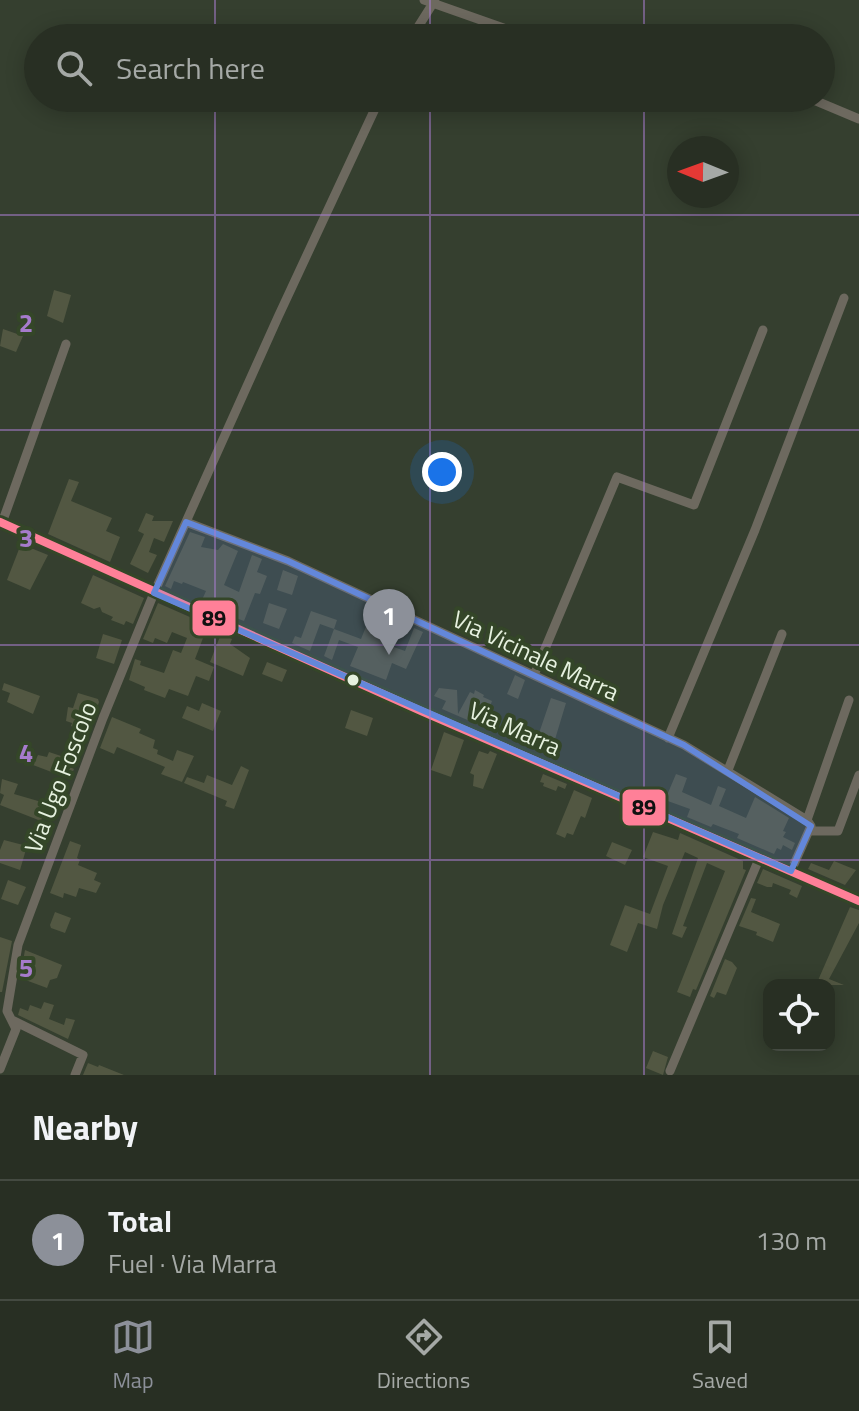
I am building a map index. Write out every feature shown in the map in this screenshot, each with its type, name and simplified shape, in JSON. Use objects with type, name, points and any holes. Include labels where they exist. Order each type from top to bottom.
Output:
[{"type":"main road","name":"Via Marra","points":[[1,522],[154,593],[859,901]]},
{"type":"street","points":[[418,24],[430,1],[493,24]]},
{"type":"street","points":[[835,109],[859,119]]},
{"type":"street","name":"Via Ugo Foscolo","points":[[0,1069],[16,1029],[7,1011],[18,945],[103,718],[154,593],[374,112]]},
{"type":"street","points":[[668,738],[755,530],[844,298]]},
{"type":"street","points":[[534,675],[617,477],[694,505],[763,330]]},
{"type":"street","points":[[1,522],[66,344]]},
{"type":"street","name":"Via Vicinale Marra","points":[[186,522],[288,561],[668,738],[728,770],[807,820]]},
{"type":"street","points":[[728,770],[782,634]]},
{"type":"street","points":[[791,871],[811,826],[807,820],[849,700]]},
{"type":"street","points":[[809,831],[838,831],[859,775]]},
{"type":"street","points":[[670,1071],[759,859]]},
{"type":"street","points":[[12,1020],[83,1055],[75,1075]]},
{"type":"highlighted area","points":[[186,522],[288,561],[684,745],[811,826],[791,871],[154,593]]},
{"type":"building","points":[[54,290],[71,295],[63,323],[47,316]]},
{"type":"building","points":[[3,329],[23,336],[16,352],[0,346]]},
{"type":"building","points":[[69,479],[79,482],[71,501],[112,518],[106,531],[120,537],[110,562],[48,534]]},
{"type":"building","points":[[146,513],[154,516],[152,521],[173,521],[164,542],[154,538],[149,552],[157,555],[148,573],[130,564],[144,534],[138,531]]},
{"type":"building","points":[[190,532],[205,537],[201,547],[218,550],[223,544],[238,551],[224,585],[239,592],[252,555],[262,559],[257,572],[267,576],[260,594],[255,593],[244,621],[236,618],[238,615],[201,602],[206,591],[183,582],[174,581],[171,589],[165,586]]},
{"type":"building","points":[[21,544],[48,555],[30,590],[7,580]]},
{"type":"building","points":[[283,570],[298,576],[292,595],[277,590]]},
{"type":"building","points":[[93,575],[144,598],[133,624],[126,621],[124,625],[111,620],[113,617],[102,612],[100,607],[94,609],[81,603]]},
{"type":"building","points":[[158,603],[208,625],[195,659],[214,667],[209,681],[196,676],[188,696],[169,689],[165,698],[129,680],[135,659],[141,661],[140,665],[164,673],[173,650],[181,653],[187,638],[172,632],[167,643],[155,638],[153,643],[143,639]]},
{"type":"building","points":[[269,603],[287,609],[279,629],[263,623]]},
{"type":"building","points":[[373,609],[396,620],[388,645],[405,651],[414,628],[423,632],[406,669],[392,663],[386,680],[350,666],[358,647],[339,640],[332,660],[324,656],[334,629],[361,639]]},
{"type":"building","points":[[311,611],[337,620],[334,629],[320,624],[310,651],[292,643],[295,636],[301,638]]},
{"type":"building","points":[[103,634],[122,640],[114,664],[96,658]]},
{"type":"building","points":[[221,634],[232,639],[230,644],[250,658],[243,676],[210,662]]},
{"type":"building","points":[[267,662],[287,670],[282,682],[262,674]]},
{"type":"building","points":[[515,675],[525,680],[518,699],[507,694]]},
{"type":"building","points":[[4,683],[40,696],[33,714],[7,702],[10,693],[2,690]]},
{"type":"building","points":[[439,688],[457,690],[458,714],[470,692],[474,694],[475,690],[492,701],[487,714],[498,719],[493,731],[442,709],[446,701],[434,696]]},
{"type":"building","points":[[78,693],[99,702],[87,739],[81,738],[80,730],[66,721],[68,707],[73,708]]},
{"type":"building","points":[[551,698],[566,703],[553,746],[536,742]]},
{"type":"building","points":[[202,703],[221,711],[213,731],[182,718],[187,706],[199,711]]},
{"type":"building","points":[[351,710],[373,718],[367,736],[345,728]]},
{"type":"building","points":[[112,717],[141,729],[139,733],[155,740],[153,748],[158,750],[157,754],[173,761],[177,750],[194,756],[182,782],[161,774],[165,767],[117,747],[114,754],[100,748]]},
{"type":"building","points":[[444,732],[464,740],[451,777],[431,770]]},
{"type":"building","points":[[479,751],[497,754],[483,789],[473,786],[474,775],[470,773]]},
{"type":"building","points":[[49,752],[73,760],[70,779],[33,765],[38,755],[47,757]]},
{"type":"building","points":[[241,766],[249,770],[234,809],[225,806],[227,801],[184,783],[187,777],[204,783],[207,775],[232,785]]},
{"type":"building","points":[[543,774],[567,784],[565,789],[558,786],[556,791],[543,786],[544,783],[540,782]]},
{"type":"building","points":[[676,774],[687,778],[682,792],[711,805],[718,786],[726,789],[719,806],[746,818],[755,797],[789,818],[783,837],[795,843],[792,850],[783,845],[774,854],[737,838],[739,834],[687,817],[690,809],[665,800]]},
{"type":"building","points":[[2,779],[18,784],[14,794],[45,803],[41,821],[0,805],[4,795],[0,793]]},
{"type":"building","points":[[574,790],[592,798],[585,818],[581,816],[573,835],[567,833],[565,838],[556,834]]},
{"type":"building","points":[[653,832],[678,840],[680,833],[743,861],[743,869],[746,870],[696,990],[693,989],[690,997],[677,992],[725,871],[707,863],[683,926],[687,927],[682,938],[672,934],[698,858],[685,852],[663,905],[657,929],[638,923],[627,952],[610,945],[625,905],[650,914],[668,866],[643,857]]},
{"type":"building","points":[[4,840],[27,846],[20,870],[0,863]]},
{"type":"building","points":[[70,841],[81,845],[78,865],[97,873],[94,880],[101,883],[96,893],[79,888],[76,897],[64,893],[63,898],[50,893]]},
{"type":"building","points":[[612,842],[632,850],[625,865],[606,856]]},
{"type":"building","points":[[834,861],[856,870],[845,885],[808,869],[811,863],[829,870]]},
{"type":"building","points":[[763,869],[802,886],[797,898],[789,894],[791,890],[773,883],[772,887],[767,887],[757,883]]},
{"type":"building","points":[[8,880],[26,887],[18,905],[1,899]]},
{"type":"building","points":[[751,898],[756,899],[751,912],[780,924],[773,942],[739,926]]},
{"type":"building","points":[[850,907],[859,910],[859,923],[829,979],[819,979]]},
{"type":"building","points":[[55,912],[71,918],[65,933],[51,928]]},
{"type":"building","points":[[0,937],[12,941],[2,992],[0,992]]},
{"type":"building","points":[[25,950],[62,965],[57,978],[50,980],[47,988],[20,978]]},
{"type":"building","points":[[725,959],[737,968],[726,995],[717,992],[714,998],[710,996]]},
{"type":"building","points":[[44,1002],[54,1005],[49,1019],[64,1025],[66,1018],[75,1020],[68,1039],[18,1015],[20,1008],[28,1011],[30,1005],[41,1009]]},
{"type":"building","points":[[653,1051],[668,1057],[663,1075],[646,1068]]},
{"type":"building","points":[[88,1063],[99,1065],[124,1075],[83,1075]]},
{"type":"transit line","name":"89","points":[[0,522],[421,711],[859,901]]},
{"type":"place","name":"Total","points":[[389,655]]}]
